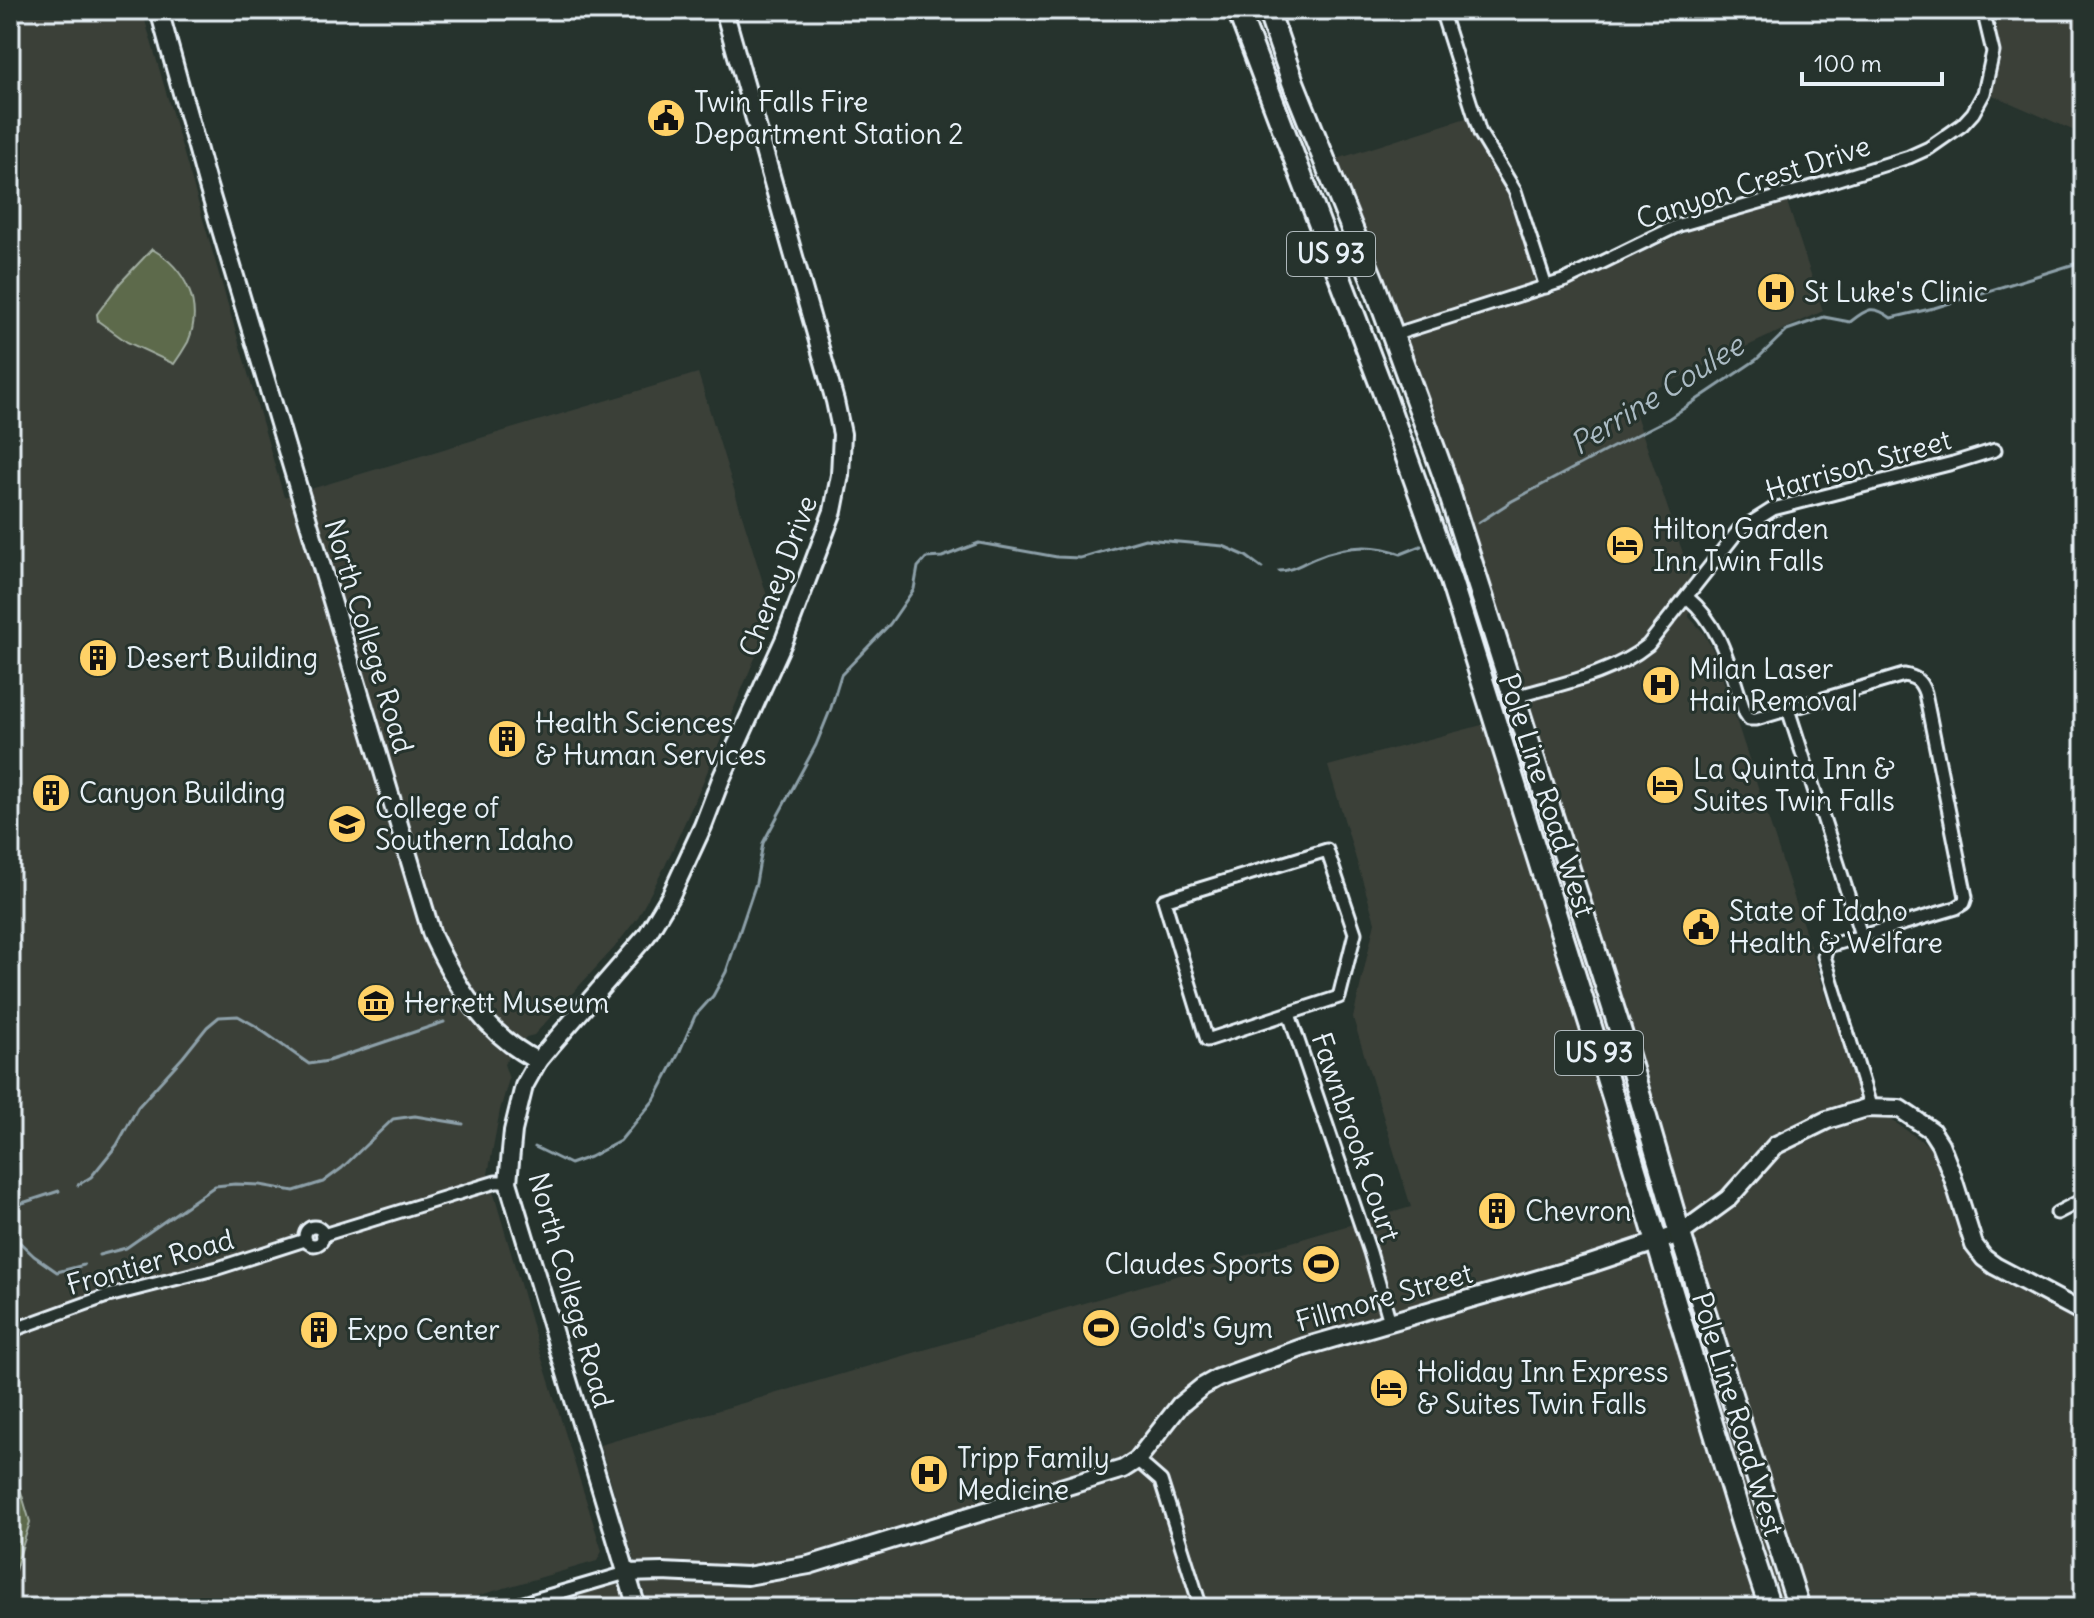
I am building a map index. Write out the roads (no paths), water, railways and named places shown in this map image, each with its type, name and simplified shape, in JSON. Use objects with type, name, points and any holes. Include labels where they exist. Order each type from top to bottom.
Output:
[{"type":"highway","name":"Pole Line Road West","points":[[1238,10],[1382,388],[1451,581],[1770,1608]]},
{"type":"highway","name":"Pole Line Road West","points":[[1268,10],[1443,473],[1624,1042],[1680,1234],[1799,1608]]},
{"type":"highway","points":[[1690,1355],[1722,1421],[1735,1466],[1744,1478],[1760,1483]]},
{"type":"highway","points":[[1729,1480],[1743,1486],[1752,1499],[1773,1561],[1799,1608]]},
{"type":"street","name":"North College Road","points":[[159,10],[207,183],[432,935],[449,971],[483,1020],[521,1053],[538,1061],[524,1086],[513,1131],[508,1182],[637,1608]]},
{"type":"street","name":"Cheney Drive","points":[[538,1061],[647,935],[671,895],[785,638],[833,511],[840,475],[842,434],[835,401],[724,10]]},
{"type":"street","points":[[1441,10],[1480,133],[1515,191],[1546,287]]},
{"type":"street","name":"Canyon Crest Drive","points":[[1393,335],[1566,280],[1679,225],[1816,186],[1929,148],[1962,125],[1984,93],[1993,52],[1983,10]]},
{"type":"street","name":"Harrison Street","points":[[1515,697],[1617,666],[1634,657],[1648,645],[1738,531],[1773,509],[1995,450]]},
{"type":"street","points":[[1687,597],[1700,608],[1716,630],[1749,719],[1904,675],[1914,677],[1925,693],[1966,897],[1964,903],[1956,908],[1828,946],[1824,956],[1871,1109]]},
{"type":"street","points":[[1788,709],[1861,935]]},
{"type":"street","name":"Fawnbrook Court","points":[[1327,850],[1355,933],[1339,997],[1289,1014],[1207,1040],[1164,900],[1327,850]]},
{"type":"street","points":[[432,935],[445,977],[456,997],[513,1057],[522,1073],[524,1086]]},
{"type":"street","name":"Fawnbrook Court","points":[[1289,1014],[1370,1252],[1390,1322]]},
{"type":"street","name":"Fillmore Street","points":[[507,1608],[626,1573],[747,1576],[809,1565],[1115,1472],[1137,1460],[1180,1405],[1218,1378],[1304,1347],[1590,1264],[1680,1234],[1728,1199],[1776,1145],[1827,1120],[1871,1109],[1900,1109],[1931,1130],[1951,1172],[1974,1245],[1984,1258],[2084,1313]]},
{"type":"street","name":"Frontier Road","points":[[10,1331],[104,1297],[218,1268],[305,1240],[304,1233],[311,1227],[320,1229],[323,1235],[496,1182],[508,1182]]},
{"type":"street","points":[[2057,1213],[2084,1199]]},
{"type":"street","points":[[1137,1460],[1161,1481],[1201,1608]]},
{"type":"waterway","name":"Perrine Coulee","points":[[1478,523],[1512,501],[1668,419],[1756,360],[1787,330],[1824,317],[1850,322],[1870,310],[1891,318],[1934,308],[2084,261]]},
{"type":"waterway","name":"Perrine Coulee","points":[[535,1147],[570,1164],[590,1157],[620,1141],[654,1100],[695,1016],[713,996],[726,972],[756,883],[763,843],[816,745],[841,675],[890,624],[914,589],[918,567],[926,558],[942,557],[979,543],[1080,558],[1145,539],[1223,546],[1246,556],[1262,568]]},
{"type":"waterway","name":"Perrine Coulee","points":[[1279,571],[1347,548],[1379,548],[1401,554],[1421,546]]},
{"type":"waterway","name":"Perrine Coulee","points":[[78,1185],[91,1177],[117,1145],[138,1107],[219,1017],[238,1016],[309,1064],[328,1061],[444,1022]]},
{"type":"waterway","name":"Perrine Coulee","points":[[99,1255],[126,1248],[215,1186],[260,1185],[294,1191],[323,1182],[393,1119],[415,1116],[463,1124]]},
{"type":"waterway","name":"Perrine Coulee","points":[[10,1207],[59,1191]]},
{"type":"waterway","name":"Perrine Coulee","points":[[10,1233],[57,1272],[84,1265]]},
{"type":"place","name":"Twin Falls Fire Department Station 2","points":[[666,118]]},
{"type":"place","name":"St Luke's Clinic","points":[[1776,292]]},
{"type":"place","name":"Hilton Garden Inn Twin Falls","points":[[1625,545]]},
{"type":"place","name":"Desert Building","points":[[98,658]]},
{"type":"place","name":"Milan Laser Hair Removal","points":[[1661,685]]},
{"type":"place","name":"Health Sciences & Human Services","points":[[507,739]]},
{"type":"place","name":"La Quinta Inn & Suites Twin Falls","points":[[1665,785]]},
{"type":"place","name":"Canyon Building","points":[[51,793]]},
{"type":"place","name":"College of Southern Idaho","points":[[347,824]]},
{"type":"place","name":"State of Idaho Health & Welfare","points":[[1701,927]]},
{"type":"place","name":"Herrett Museum","points":[[376,1003]]},
{"type":"place","name":"Chevron","points":[[1497,1211]]},
{"type":"place","name":"Claudes Sports","points":[[1321,1264]]},
{"type":"place","name":"Gold's Gym","points":[[1101,1328]]},
{"type":"place","name":"Expo Center","points":[[319,1330]]},
{"type":"place","name":"Holiday Inn Express & Suites Twin Falls","points":[[1389,1388]]},
{"type":"place","name":"Tripp Family Medicine","points":[[929,1474]]}]
